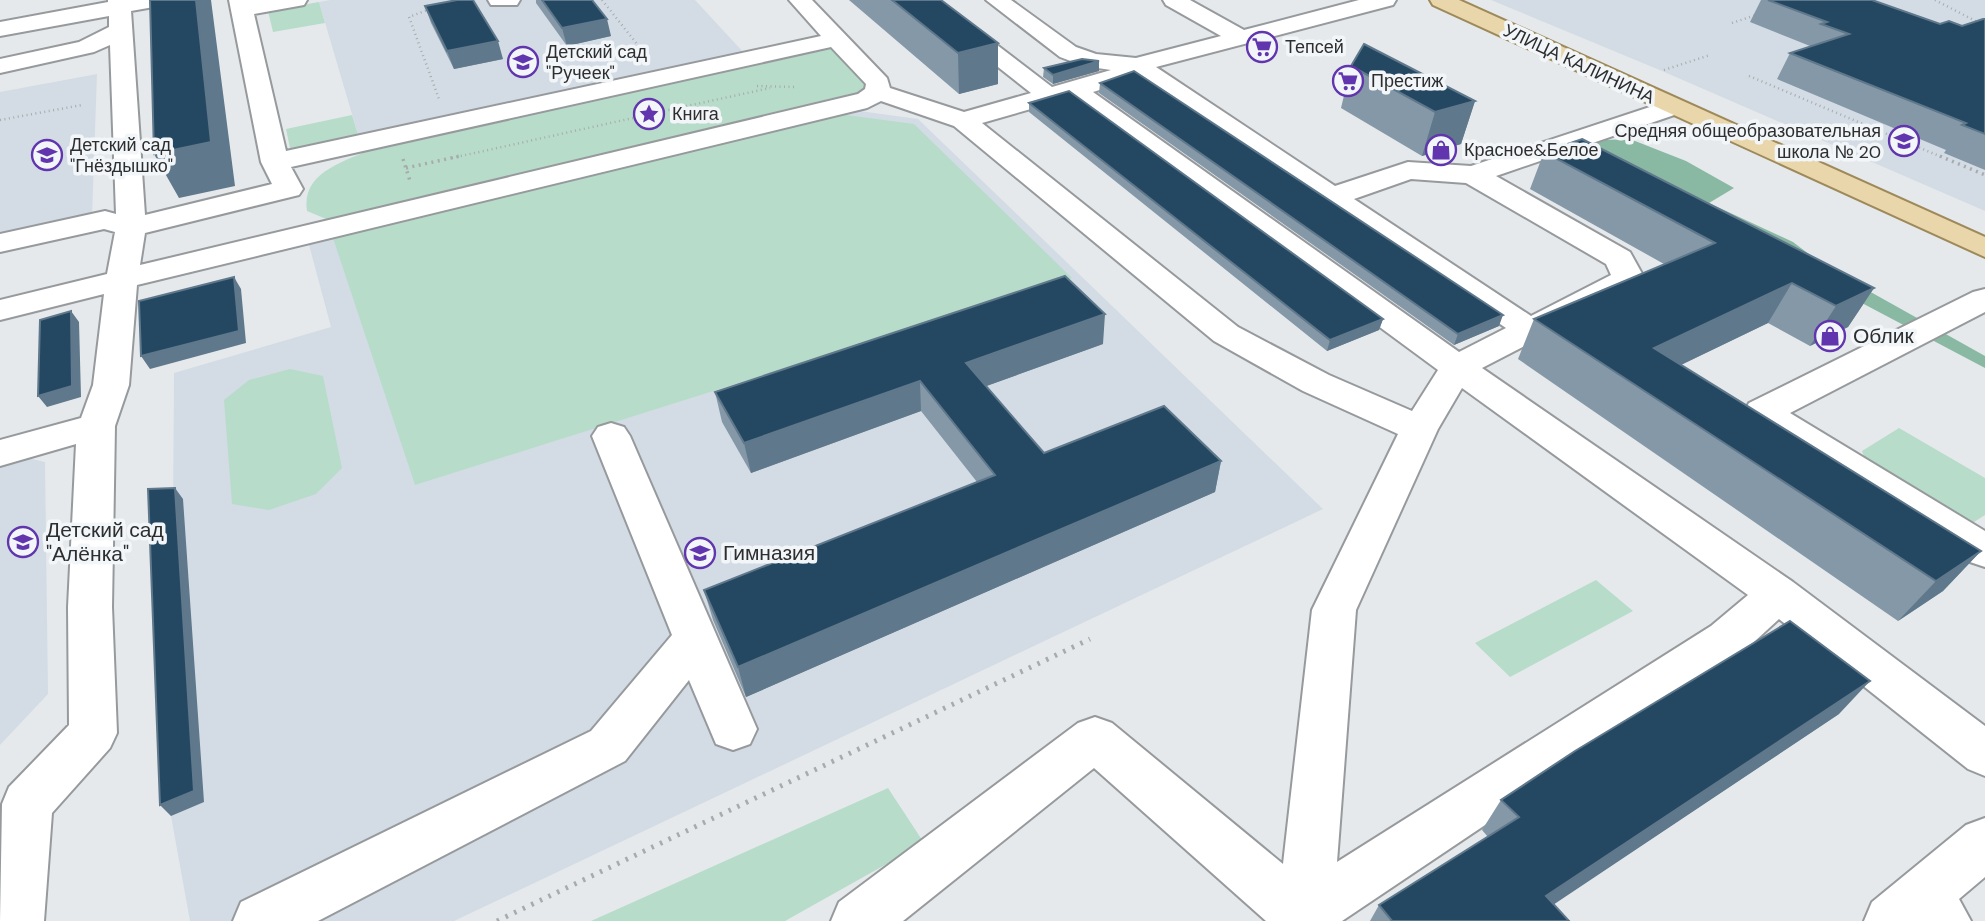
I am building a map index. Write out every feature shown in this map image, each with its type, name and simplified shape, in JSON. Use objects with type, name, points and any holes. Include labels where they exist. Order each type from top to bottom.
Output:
[{"type":"main road","name":"УЛИЦА КАЛИНИНА","points":[[1441,0],[1985,248]]},
{"type":"street","points":[[0,29],[120,13],[157,0]]},
{"type":"street","points":[[275,241],[289,189],[275,162],[241,5],[296,0]]},
{"type":"street","points":[[499,0],[509,0]]},
{"type":"street","points":[[800,0],[878,83],[878,92]]},
{"type":"street","points":[[924,0],[1040,88]]},
{"type":"street","points":[[997,0],[1068,52],[1091,61],[1136,65],[1529,329]]},
{"type":"street","points":[[1174,0],[1240,37]]},
{"type":"street","points":[[955,117],[1074,90],[1117,77],[1136,65],[1385,0]]},
{"type":"street","points":[[0,66],[86,47],[120,13]]},
{"type":"street","points":[[16,921],[13,817],[93,733],[90,607],[96,426],[111,385],[122,279],[131,227],[120,13]]},
{"type":"street","points":[[275,162],[837,38]]},
{"type":"street","points":[[955,117],[1040,88],[1068,52]]},
{"type":"street","points":[[1074,90],[1457,367],[1778,594],[1985,754]]},
{"type":"street","points":[[878,92],[955,117],[1226,334],[1317,383],[1419,429]]},
{"type":"street","points":[[0,310],[275,241],[867,100],[878,92]]},
{"type":"street","points":[[1332,197],[1408,170],[1473,175],[1674,107]]},
{"type":"street","points":[[1303,919],[1334,610],[1419,429],[1457,367],[1629,279],[1619,259],[1473,175]]},
{"type":"street","points":[[0,243],[105,220],[131,227],[289,189]]},
{"type":"street","points":[[1985,299],[1762,412],[1985,551]]},
{"type":"street","points":[[0,453],[96,426]]},
{"type":"street","points":[[611,436],[733,729]]},
{"type":"street","points":[[1303,919],[1727,639],[1778,594]]},
{"type":"street","points":[[261,921],[608,746],[695,638]]},
{"type":"street","points":[[859,921],[1096,738],[1303,919]]},
{"type":"street","points":[[1918,914],[1985,844]]},
{"type":"path","points":[[602,0],[663,76]]},
{"type":"path","points":[[1935,0],[1985,26]]},
{"type":"path","points":[[435,6],[409,17],[447,123]]},
{"type":"path","points":[[1732,23],[1756,15]]},
{"type":"path","points":[[1661,71],[1710,55]]},
{"type":"path","points":[[1749,76],[1985,174]]},
{"type":"path","points":[[751,85],[803,88]]},
{"type":"path","points":[[633,118],[636,111],[644,108],[654,107],[664,111],[778,87]]},
{"type":"path","points":[[0,120],[82,105]]},
{"type":"path","points":[[406,168],[633,118],[643,122],[653,121],[664,115],[664,111]]},
{"type":"path","points":[[1890,136],[1903,132]]},
{"type":"path","points":[[395,135],[418,209]]},
{"type":"path","points":[[497,921],[1090,639]]},
{"type":"shaded area","name":"Детский сад \"Ручеек\"","points":[[695,0],[745,54],[359,138],[319,2]]},
{"type":"shaded area","name":"Средняя общеобразовательная школа № 20","points":[[1491,0],[1985,0],[1985,211],[1662,71]]},
{"type":"shaded area","name":"Детский сад \"Гнёздышко\"","points":[[97,74],[92,217],[0,238],[0,92]]},
{"type":"shaded area","name":"Гимназия","points":[[845,109],[918,119],[1323,509],[454,921],[190,921],[171,816],[174,373],[331,327],[308,241]]},
{"type":"shaded area","name":"Детский сад \"Алёнка\"","points":[[23,457],[45,462],[48,694],[0,745],[0,463]]},
{"type":"green space","points":[[319,2],[325,23],[273,32],[268,11]]},
{"type":"green space","points":[[834,45],[869,82],[869,88],[855,99],[331,221],[307,211],[307,198],[318,178],[338,164],[374,148]]},
{"type":"green space","points":[[839,114],[914,124],[1072,278],[415,485],[333,238]]},
{"type":"green space","points":[[352,115],[359,138],[291,153],[286,129]]},
{"type":"green space","points":[[1630,139],[1686,161],[1734,188],[1709,203],[1793,242],[1826,267],[1985,356],[1985,368],[1737,237],[1580,141]]},
{"type":"green space","points":[[290,369],[323,376],[342,468],[316,494],[269,510],[232,504],[224,400],[249,380]]},
{"type":"green space","points":[[1899,428],[1985,478],[1985,515],[1963,529],[1870,472],[1862,451]]},
{"type":"green space","points":[[1596,580],[1633,611],[1510,677],[1475,643]]},
{"type":"green space","points":[[888,788],[924,843],[785,921],[591,921]]},
{"type":"building","points":[[150,0],[196,0],[211,142],[154,154]]},
{"type":"building","points":[[473,0],[498,41],[447,51],[425,6]]},
{"type":"building","points":[[542,0],[592,0],[607,19],[562,28]]},
{"type":"building","points":[[892,0],[941,0],[998,43],[958,53]]},
{"type":"building","points":[[1768,0],[1872,0],[1940,24],[1949,21],[1962,26],[1985,19],[1985,134],[1962,125],[1966,123],[1790,53],[1849,34],[1821,24],[1827,22]]},
{"type":"building","points":[[1364,44],[1475,101],[1435,112],[1351,66]]},
{"type":"building","points":[[1082,59],[1099,61],[1053,75],[1044,68]]},
{"type":"building","points":[[1134,71],[1503,315],[1458,334],[1100,83]]},
{"type":"building","points":[[1069,91],[1383,319],[1330,340],[1029,103]]},
{"type":"building","points":[[1582,139],[1874,288],[1836,306],[1792,283],[1654,348],[1981,551],[1936,581],[1534,319],[1715,243],[1544,152]]},
{"type":"building","points":[[1065,276],[1105,314],[966,363],[1044,453],[1164,406],[1221,461],[738,667],[704,590],[995,475],[920,381],[744,443],[715,392]]},
{"type":"building","points":[[234,277],[239,331],[141,356],[139,301]]},
{"type":"building","points":[[71,311],[72,386],[38,396],[40,320]]},
{"type":"building","points":[[175,488],[194,791],[160,805],[148,489]]},
{"type":"building","points":[[1790,621],[1870,681],[1546,896],[1569,921],[1392,921],[1379,905],[1519,817],[1501,800],[1575,751]]},
{"type":"place","name":"Тепсей","points":[[1262,47]]},
{"type":"place","name":"Детский сад \"Ручеек\"","points":[[523,62]]},
{"type":"place","name":"Престиж","points":[[1348,81]]},
{"type":"place","name":"Книга","points":[[649,114]]},
{"type":"place","name":"Средняя общеобразовательная школа № 20","points":[[1904,141]]},
{"type":"place","name":"Красное&Белое","points":[[1441,150]]},
{"type":"place","name":"Детский сад \"Гнёздышко\"","points":[[47,155]]},
{"type":"place","name":"Облик","points":[[1830,336]]},
{"type":"place","name":"Детский сад \"Алёнка\"","points":[[23,542]]},
{"type":"place","name":"Гимназия","points":[[700,553]]}]
